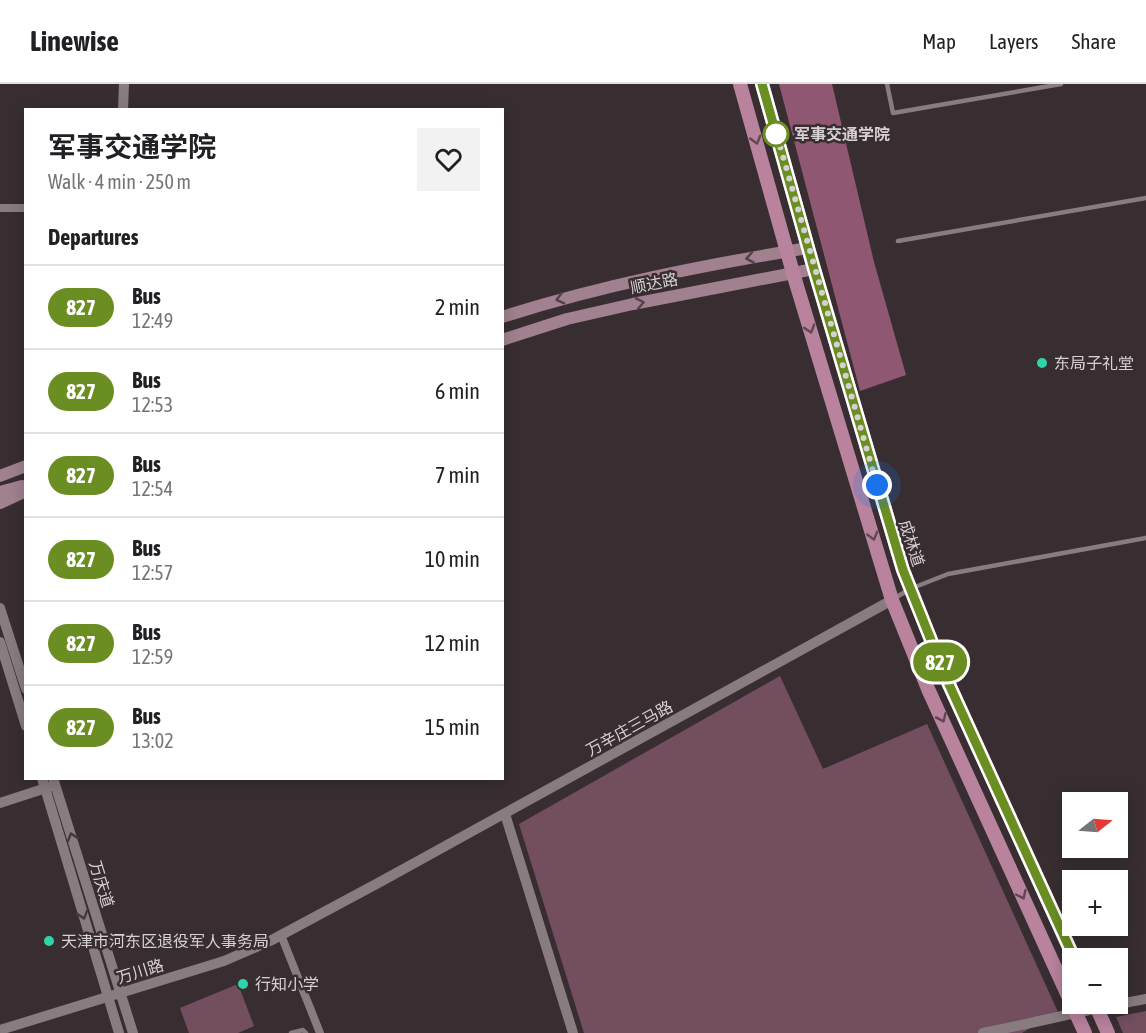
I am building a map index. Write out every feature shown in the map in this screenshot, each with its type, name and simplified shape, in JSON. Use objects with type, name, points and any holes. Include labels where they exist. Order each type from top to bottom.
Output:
[{"type":"main road","points":[[740,84],[793,273],[892,600],[928,689],[1062,981]]},
{"type":"main road","name":"成林道","points":[[762,84],[814,269],[910,589],[947,680],[1069,948]]},
{"type":"main road","name":"顺达路","points":[[504,316],[555,300],[663,274],[808,248]]},
{"type":"main road","name":"顺达路","points":[[504,339],[600,311],[814,269]]},
{"type":"main road","points":[[0,467],[24,464]]},
{"type":"main road","points":[[0,476],[24,465]]},
{"type":"main road","points":[[0,492],[24,486]]},
{"type":"main road","points":[[0,503],[24,492]]},
{"type":"main road","points":[[1077,1014],[1086,1033]]},
{"type":"main road","points":[[1100,1014],[1108,1033]]},
{"type":"street","points":[[123,108],[124,84]]},
{"type":"street","points":[[0,208],[10,206],[24,208]]},
{"type":"street","name":"万辛庄三马路","points":[[380,882],[892,600]]},
{"type":"street","points":[[0,608],[24,683]]},
{"type":"street","points":[[0,642],[24,720]]},
{"type":"street","points":[[0,803],[49,783]]},
{"type":"street","name":"万庆道","points":[[49,783],[133,1033]]},
{"type":"street","name":"万庆道","points":[[49,783],[119,1033]]},
{"type":"street","points":[[505,814],[573,1033]]},
{"type":"street","name":"万川路","points":[[0,1030],[224,961],[281,935],[380,882]]},
{"type":"street","points":[[281,935],[320,1033]]},
{"type":"street","points":[[1128,1002],[1146,999]]},
{"type":"street","points":[[983,1033],[1077,1014]]},
{"type":"lane","points":[[887,84],[892,113],[1061,84]]},
{"type":"lane","points":[[898,241],[1146,198]]},
{"type":"lane","points":[[892,600],[910,589],[948,574],[1146,538]]},
{"type":"lane","points":[[291,1033],[299,1030],[306,1033]]},
{"type":"shaded area","points":[[779,84],[832,84],[874,262],[906,375],[860,391]]},
{"type":"shaded area","points":[[780,676],[823,769],[927,724],[1058,1012],[1022,1033],[584,1033],[519,824]]},
{"type":"shaded area","points":[[238,984],[254,1026],[238,1033],[189,1033],[180,1008]]},
{"type":"shaded area","points":[[1146,1011],[1146,1033],[1123,1033],[1116,1017]]},
{"type":"bus line","name":"827","points":[[762,84],[903,570],[947,680],[1069,948]]},
{"type":"place","name":"军事交通学院","points":[[776,134]]},
{"type":"place","name":"东局子礼堂","points":[[1042,363]]},
{"type":"place","name":"天津市河东区退役军人事务局","points":[[49,941]]},
{"type":"place","name":"行知小学","points":[[243,984]]},
{"type":"route","points":[[776,134],[774,125],[877,485]]}]
